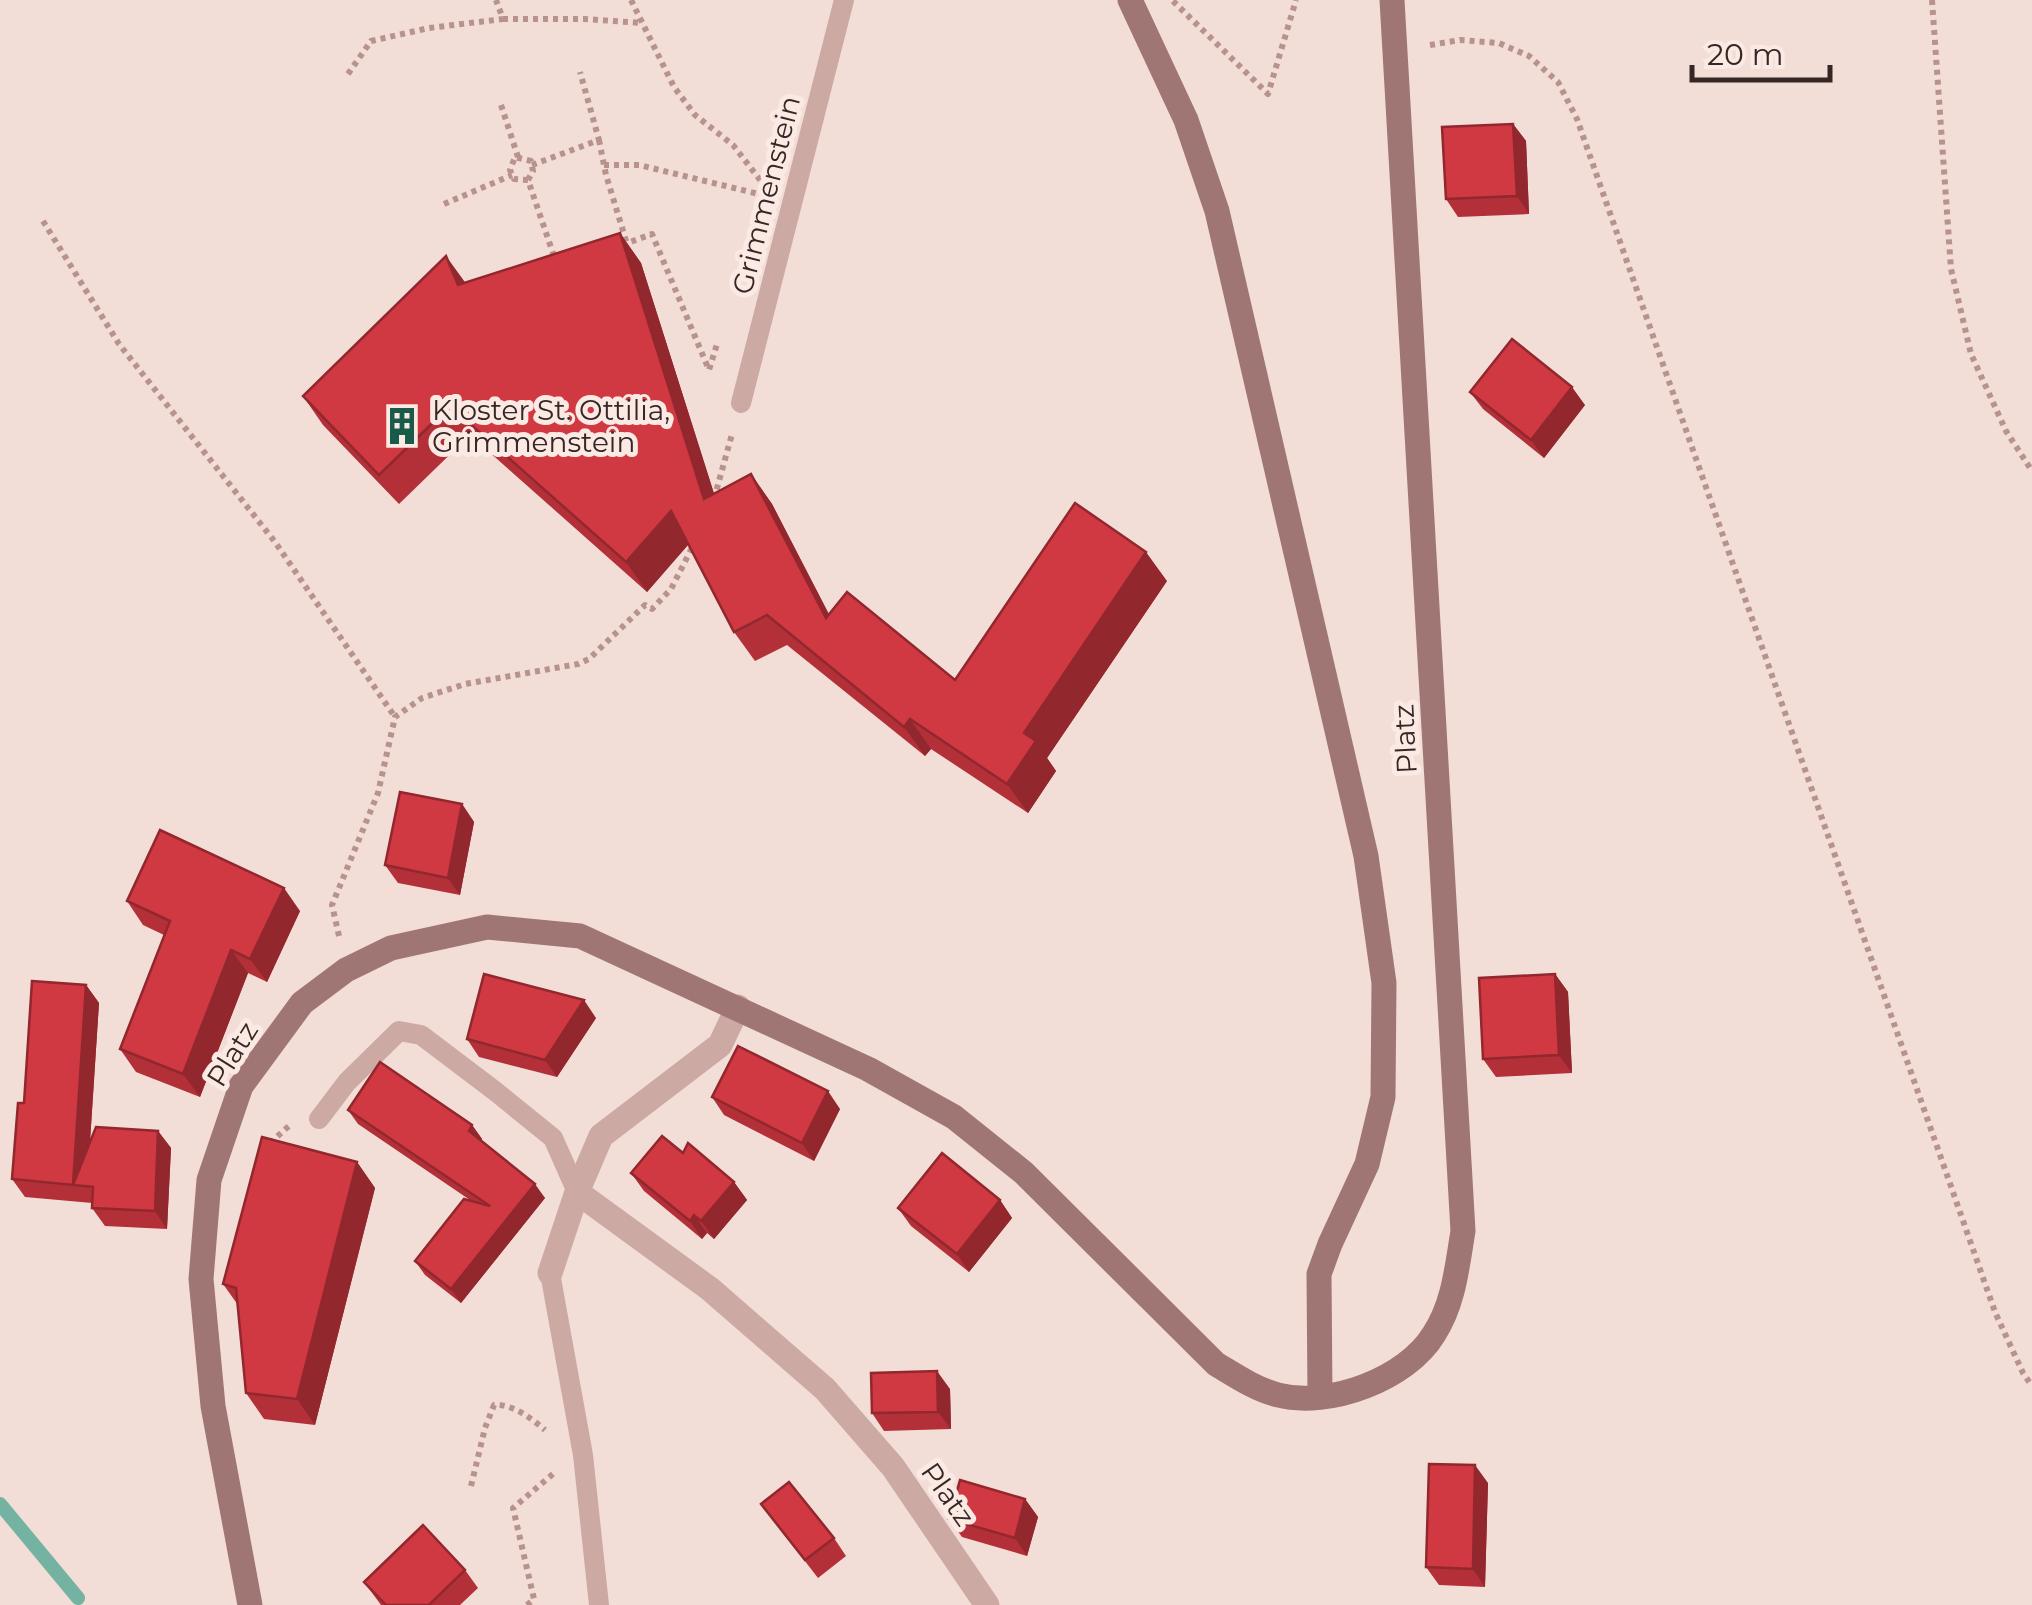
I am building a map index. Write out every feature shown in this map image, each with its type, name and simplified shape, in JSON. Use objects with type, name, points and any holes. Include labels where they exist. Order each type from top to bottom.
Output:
[{"type":"street","points":[[1130,0],[1186,120],[1217,211],[1366,856],[1384,983],[1383,1096],[1367,1164],[1320,1274],[1320,1397]]},
{"type":"street","name":"Platz","points":[[250,1605],[214,1406],[201,1279],[209,1180],[241,1086],[302,1004],[346,970],[392,948],[487,927],[580,936],[868,1069],[954,1117],[1024,1173],[1216,1364],[1250,1385],[1281,1396],[1320,1397],[1361,1389],[1410,1362],[1434,1336],[1453,1294],[1463,1231],[1392,0]]},
{"type":"street","points":[[550,1272],[601,1136],[720,1045],[738,1007]]},
{"type":"street","name":"Platz","points":[[577,1192],[710,1289],[825,1389],[893,1467],[987,1605]]},
{"type":"lane","name":"Grimmenstein","points":[[740,404],[844,0]]},
{"type":"lane","points":[[319,1118],[346,1082],[399,1032],[421,1035],[554,1140],[577,1192]]},
{"type":"lane","points":[[550,1272],[584,1455],[599,1605]]},
{"type":"path","points":[[496,0],[502,19]]},
{"type":"path","points":[[631,0],[674,86],[695,115],[732,145],[766,187],[758,212]]},
{"type":"path","points":[[1172,0],[1268,94],[1296,0]]},
{"type":"path","points":[[1932,0],[1951,269],[1971,354],[2006,431],[2032,471]]},
{"type":"path","points":[[348,74],[371,41],[429,28],[502,19],[584,18],[643,23]]},
{"type":"path","points":[[1394,50],[1460,40],[1499,43],[1528,56],[1558,82],[1577,119],[1995,1312],[2032,1386]]},
{"type":"path","points":[[580,72],[627,244]]},
{"type":"path","points":[[501,105],[518,157]]},
{"type":"path","points":[[532,165],[599,140]]},
{"type":"path","points":[[518,157],[531,160],[534,171],[528,180],[514,179],[510,170],[518,157]]},
{"type":"path","points":[[604,165],[639,166],[763,195]]},
{"type":"path","points":[[444,204],[512,174]]},
{"type":"path","points":[[528,180],[558,269]]},
{"type":"path","points":[[43,221],[119,344],[275,542],[395,717]]},
{"type":"path","points":[[610,250],[652,234],[709,370],[720,335]]},
{"type":"path","points":[[712,506],[740,404]]},
{"type":"path","points":[[339,938],[332,905],[378,792],[395,717],[422,698],[476,681],[589,659],[645,605],[652,609],[671,589],[696,540]]},
{"type":"path","points":[[470,1486],[494,1404],[506,1404],[548,1432]]},
{"type":"path","points":[[526,1605],[534,1598],[513,1508],[562,1466],[584,1455]]},
{"type":"building","points":[[1513,124],[1517,196],[1446,199],[1442,127]]},
{"type":"building","points":[[620,233],[704,499],[751,474],[826,618],[847,592],[955,680],[1075,503],[1146,552],[1024,733],[1036,741],[1007,784],[910,719],[904,727],[767,615],[734,632],[671,511],[626,562],[450,406],[379,475],[303,396],[446,256],[458,285]]},
{"type":"building","points":[[1512,339],[1572,387],[1531,440],[1470,392]]},
{"type":"building","points":[[400,792],[462,804],[448,878],[385,865]]},
{"type":"building","points":[[160,830],[284,888],[250,959],[231,950],[183,1074],[120,1049],[170,921],[127,901]]},
{"type":"building","points":[[484,974],[584,1000],[545,1060],[467,1039]]},
{"type":"building","points":[[1555,974],[1559,1055],[1483,1059],[1479,978]]},
{"type":"building","points":[[32,981],[86,985],[73,1185],[12,1179],[18,1103],[24,1103]]},
{"type":"building","points":[[738,1046],[828,1091],[802,1143],[712,1097]]},
{"type":"building","points":[[380,1062],[472,1125],[469,1131],[535,1184],[451,1289],[415,1261],[464,1199],[490,1206],[348,1110]]},
{"type":"building","points":[[96,1127],[158,1131],[155,1211],[92,1208],[93,1187],[73,1185]]},
{"type":"building","points":[[662,1136],[683,1153],[688,1143],[734,1182],[701,1221],[694,1215],[690,1221],[631,1173]]},
{"type":"building","points":[[262,1137],[357,1162],[297,1399],[246,1393],[236,1288],[223,1284]]},
{"type":"building","points":[[942,1153],[1000,1200],[957,1254],[898,1208]]},
{"type":"building","points":[[937,1371],[938,1412],[872,1413],[871,1373]]},
{"type":"building","points":[[1429,1464],[1475,1465],[1473,1569],[1426,1567]]},
{"type":"building","points":[[960,1480],[1025,1499],[1015,1538],[949,1519]]},
{"type":"building","points":[[789,1482],[834,1538],[805,1560],[761,1504]]},
{"type":"building","points":[[423,1525],[465,1570],[429,1605],[386,1605],[364,1582]]},
{"type":"waterway","points":[[0,1504],[78,1598]]},
{"type":"place","name":"Kloster St. Ottilia, Grimmenstein","points":[[402,426]]}]
